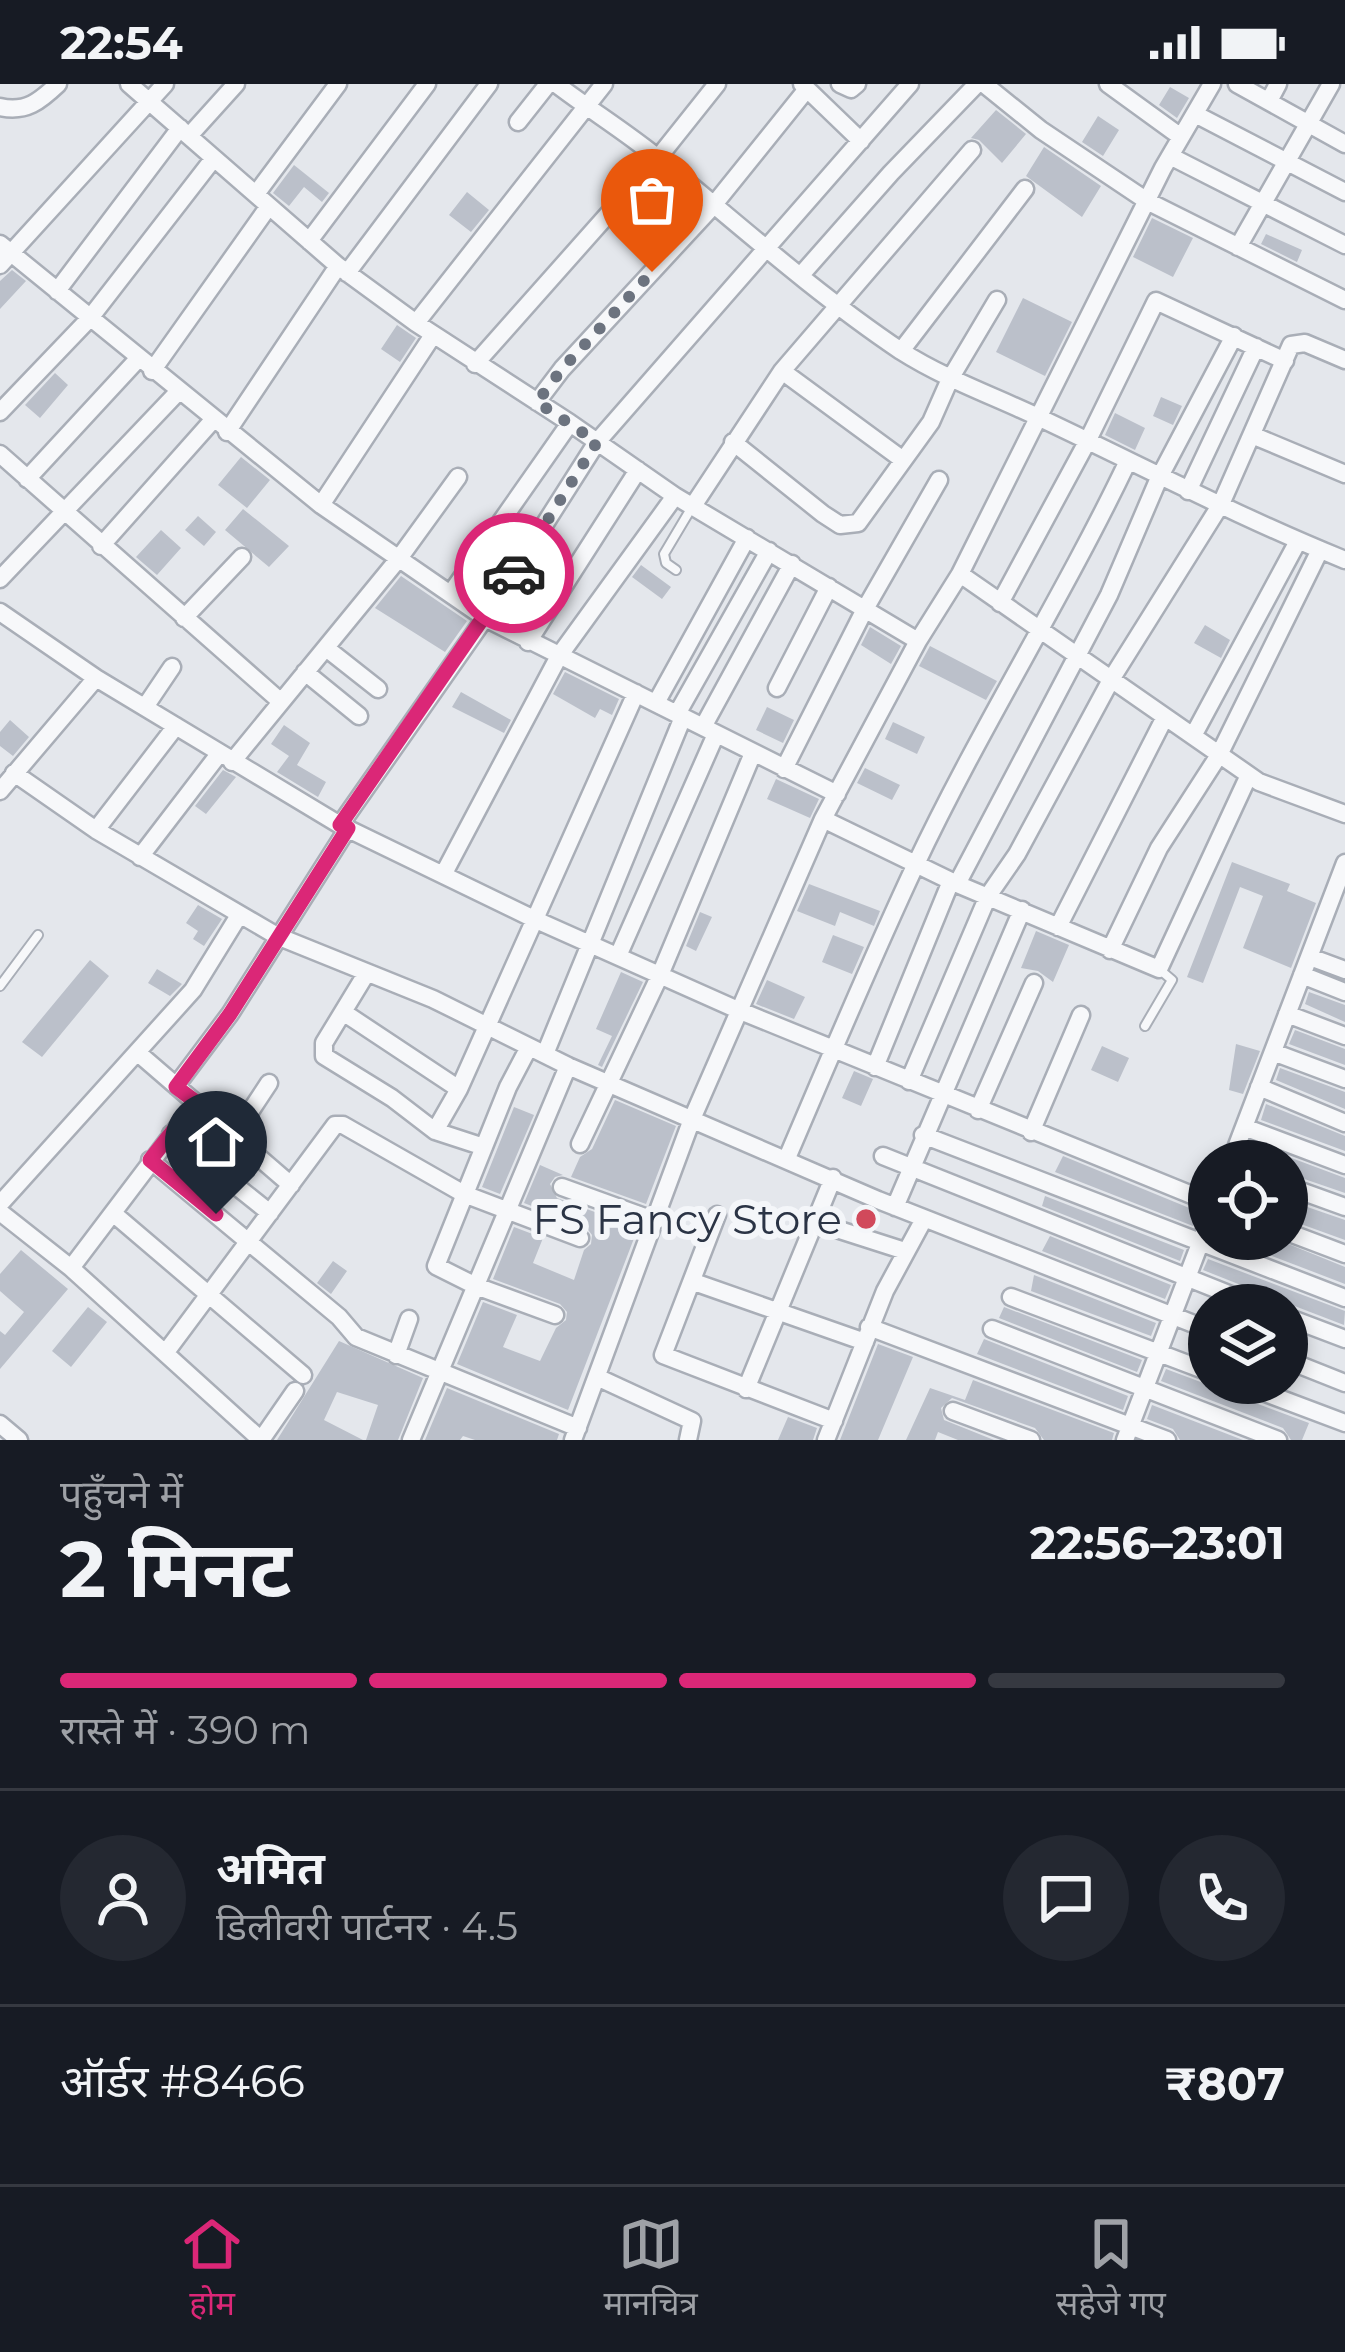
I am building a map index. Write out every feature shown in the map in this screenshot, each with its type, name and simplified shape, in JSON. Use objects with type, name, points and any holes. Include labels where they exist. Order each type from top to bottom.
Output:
[{"type":"street","points":[[0,107],[32,106],[58,84]]},
{"type":"street","points":[[129,84],[342,269],[416,323],[675,496],[918,641]]},
{"type":"street","points":[[165,84],[4,253],[321,505],[485,619],[837,794]]},
{"type":"street","points":[[57,291],[184,132],[236,84]]},
{"type":"street","points":[[27,479],[145,365],[338,84]]},
{"type":"street","points":[[310,241],[427,84]]},
{"type":"street","points":[[101,546],[220,426],[489,84]]},
{"type":"street","points":[[518,122],[552,84],[658,158],[712,207],[901,351],[1127,463],[1297,543],[1345,560]]},
{"type":"street","points":[[416,323],[604,84]]},
{"type":"street","points":[[475,364],[658,158],[717,84]]},
{"type":"street","points":[[841,84],[850,89],[857,84]]},
{"type":"street","points":[[176,1087],[230,1014],[344,827],[485,619],[597,442],[910,84]]},
{"type":"street","points":[[801,275],[891,173],[981,84],[1147,200],[1345,300]]},
{"type":"street","points":[[1108,84],[1181,137]]},
{"type":"street","points":[[150,1160],[339,1317],[356,1337],[576,1434],[692,1119],[824,819],[918,641],[961,574],[1147,200],[1212,84]]},
{"type":"street","points":[[1237,84],[1274,92],[1307,124],[1345,144]]},
{"type":"street","points":[[1238,247],[1331,84]]},
{"type":"street","points":[[537,402],[712,207],[805,86],[861,141]]},
{"type":"street","points":[[1195,114],[1345,192]]},
{"type":"street","points":[[693,506],[782,371],[972,150]]},
{"type":"street","points":[[1170,156],[1345,245]]},
{"type":"street","points":[[0,412],[90,318],[214,158]]},
{"type":"street","points":[[901,351],[1025,190]]},
{"type":"street","points":[[734,442],[823,514],[850,526],[858,523],[931,422],[950,379],[997,300]]},
{"type":"street","points":[[1000,603],[1156,301],[1285,361]]},
{"type":"street","points":[[321,505],[433,335]]},
{"type":"street","points":[[874,1067],[954,883],[1108,596],[1159,478],[1234,336]]},
{"type":"street","points":[[909,1081],[988,896],[1017,854],[1112,678],[1221,504],[1292,345],[1299,341],[1345,361]]},
{"type":"street","points":[[1188,491],[1256,347]]},
{"type":"street","points":[[782,371],[903,460]]},
{"type":"street","points":[[0,579],[178,392]]},
{"type":"street","points":[[452,593],[570,423]]},
{"type":"street","points":[[1252,435],[1345,474]]},
{"type":"street","points":[[0,454],[280,701]]},
{"type":"street","points":[[787,1158],[915,865],[1036,630],[1081,559],[1127,463]]},
{"type":"street","points":[[528,642],[638,470]]},
{"type":"street","points":[[140,857],[326,648],[458,477]]},
{"type":"street","points":[[784,769],[865,609],[939,480]]},
{"type":"street","points":[[443,875],[559,656],[675,496]]},
{"type":"street","points":[[656,703],[747,538]]},
{"type":"street","points":[[1192,736],[1297,543]]},
{"type":"street","points":[[1110,950],[1159,848],[1219,755],[1320,550]]},
{"type":"street","points":[[555,1315],[476,1286],[436,1265],[484,1147],[592,945],[680,715],[769,551]]},
{"type":"street","points":[[184,618],[242,556]]},
{"type":"street","points":[[618,956],[709,730],[792,564]]},
{"type":"street","points":[[961,574],[1250,775],[1345,814]]},
{"type":"street","points":[[777,688],[829,587]]},
{"type":"street","points":[[0,612],[96,679],[344,827],[738,1010],[1188,1194]]},
{"type":"street","points":[[326,648],[378,689]]},
{"type":"street","points":[[145,707],[172,667]]},
{"type":"street","points":[[305,672],[359,716]]},
{"type":"street","points":[[0,791],[96,679]]},
{"type":"street","points":[[435,1131],[459,1089],[636,693]]},
{"type":"street","points":[[1058,927],[1165,717]]},
{"type":"street","points":[[96,830],[176,726]]},
{"type":"street","points":[[580,1144],[660,975],[753,753]]},
{"type":"street","points":[[14,773],[96,830],[277,936],[434,999],[568,1066],[895,1208],[1188,1322]]},
{"type":"street","points":[[824,819],[954,883],[1159,969],[1250,775]]},
{"type":"street","points":[[1239,1140],[1310,956],[1337,906],[1344,866]]},
{"type":"street","points":[[895,1208],[1022,910]]},
{"type":"street","points":[[114,1214],[299,1383],[261,1440],[0,1208],[193,990],[238,917]]},
{"type":"street","points":[[1310,956],[1345,970]]},
{"type":"street","points":[[367,974],[324,1042],[325,1056],[435,1131],[484,1147]]},
{"type":"street","points":[[1303,975],[1345,992]]},
{"type":"street","points":[[978,1110],[1034,983]]},
{"type":"street","points":[[343,1012],[459,1089]]},
{"type":"street","points":[[1287,1014],[1345,1036]]},
{"type":"street","points":[[1030,1132],[1081,1015]]},
{"type":"street","points":[[1273,1052],[1345,1079]]},
{"type":"street","points":[[139,1053],[291,1185]]},
{"type":"street","points":[[411,1440],[568,1066]]},
{"type":"street","points":[[234,1136],[269,1083]]},
{"type":"street","points":[[1259,1088],[1345,1123]]},
{"type":"street","points":[[71,1268],[196,1102]]},
{"type":"street","points":[[166,1352],[327,1130],[343,1126],[464,1194],[580,1238]]},
{"type":"street","points":[[1244,1127],[1345,1166]]},
{"type":"street","points":[[171,1134],[270,1213]]},
{"type":"street","points":[[923,1135],[1188,1236]]},
{"type":"street","points":[[884,1156],[1202,1284]]},
{"type":"street","points":[[746,1389],[833,1178]]},
{"type":"street","points":[[562,1187],[656,1221]]},
{"type":"street","points":[[1308,1194],[1345,1207]]},
{"type":"street","points":[[717,1215],[664,1355],[834,1421]]},
{"type":"street","points":[[826,1440],[867,1334],[924,1219]]},
{"type":"street","points":[[813,1228],[827,1226],[905,1251]]},
{"type":"street","points":[[1308,1240],[1345,1254]]},
{"type":"street","points":[[1128,1433],[1193,1260]]},
{"type":"street","points":[[1249,1260],[1345,1298]]},
{"type":"street","points":[[694,1282],[777,1312],[867,1334],[1128,1433],[1167,1440]]},
{"type":"street","points":[[1011,1297],[1188,1364]]},
{"type":"street","points":[[396,1355],[409,1318]]},
{"type":"street","points":[[1308,1325],[1345,1339]]},
{"type":"street","points":[[992,1328],[1278,1440]]},
{"type":"street","points":[[1308,1368],[1345,1382]]},
{"type":"street","points":[[599,1378],[692,1421],[688,1440]]},
{"type":"street","points":[[1295,1404],[1345,1423]]},
{"type":"street","points":[[953,1411],[1030,1440]]},
{"type":"street","points":[[0,1424],[19,1440]]},
{"type":"lane","points":[[676,570],[666,563],[664,554],[693,506]]},
{"type":"lane","points":[[2,978],[38,935]]},
{"type":"lane","points":[[1145,1026],[1172,980],[1159,969]]},
{"type":"building","points":[[1170,87],[1189,98],[1177,118],[1159,105]]},
{"type":"building","points":[[996,110],[1026,134],[1002,163],[971,138]]},
{"type":"building","points":[[1098,116],[1119,130],[1103,156],[1082,142]]},
{"type":"building","points":[[1044,147],[1101,186],[1082,217],[1026,176]]},
{"type":"building","points":[[294,165],[329,193],[322,202],[304,187],[289,206],[273,193]]},
{"type":"building","points":[[467,192],[489,210],[471,232],[449,215]]},
{"type":"building","points":[[1152,218],[1193,238],[1173,277],[1133,257]]},
{"type":"building","points":[[1266,234],[1302,250],[1297,262],[1261,244]]},
{"type":"building","points":[[12,270],[26,281],[0,309],[0,281]]},
{"type":"building","points":[[1023,298],[1072,322],[1045,376],[996,352]]},
{"type":"building","points":[[397,325],[416,338],[400,362],[381,349]]},
{"type":"building","points":[[55,373],[68,385],[40,418],[25,405]]},
{"type":"building","points":[[1161,397],[1182,406],[1173,425],[1153,416]]},
{"type":"building","points":[[1115,413],[1145,428],[1135,450],[1105,435]]},
{"type":"building","points":[[241,457],[270,480],[247,508],[218,485]]},
{"type":"building","points":[[243,509],[289,546],[269,567],[225,530]]},
{"type":"building","points":[[198,516],[216,532],[204,546],[185,530]]},
{"type":"building","points":[[161,530],[181,548],[157,575],[136,557]]},
{"type":"building","points":[[641,565],[671,587],[662,599],[632,577]]},
{"type":"building","points":[[401,576],[467,621],[445,652],[375,608]]},
{"type":"building","points":[[1205,625],[1230,640],[1221,658],[1194,643]]},
{"type":"building","points":[[870,627],[901,646],[891,664],[861,645]]},
{"type":"building","points":[[930,646],[997,681],[986,700],[919,666]]},
{"type":"building","points":[[565,672],[619,699],[612,715],[600,709],[595,718],[553,694]]},
{"type":"building","points":[[461,692],[511,720],[504,733],[452,707]]},
{"type":"building","points":[[767,707],[794,720],[783,743],[756,730]]},
{"type":"building","points":[[10,720],[29,737],[13,756],[0,746],[0,732]]},
{"type":"building","points":[[893,722],[925,737],[917,754],[885,739]]},
{"type":"building","points":[[284,725],[310,743],[297,765],[326,782],[318,797],[277,772],[289,756],[271,744]]},
{"type":"building","points":[[865,768],[900,785],[892,800],[857,783]]},
{"type":"building","points":[[223,770],[236,777],[206,814],[195,806]]},
{"type":"building","points":[[776,779],[819,799],[810,818],[767,799]]},
{"type":"building","points":[[1232,862],[1290,884],[1287,891],[1316,903],[1291,968],[1243,948],[1263,896],[1240,887],[1203,983],[1187,977]]},
{"type":"building","points":[[809,884],[880,911],[874,926],[840,912],[835,926],[797,911]]},
{"type":"building","points":[[198,905],[222,919],[204,946],[193,939],[198,931],[186,923]]},
{"type":"building","points":[[700,912],[712,917],[696,951],[686,946]]},
{"type":"building","points":[[1036,931],[1069,945],[1053,982],[1038,971],[1021,968]]},
{"type":"building","points":[[833,935],[864,947],[852,974],[822,962]]},
{"type":"building","points":[[90,960],[109,976],[42,1057],[22,1042]]},
{"type":"building","points":[[157,969],[182,984],[170,996],[148,983]]},
{"type":"building","points":[[621,972],[643,982],[602,1067],[598,1065],[612,1036],[596,1029]]},
{"type":"building","points":[[767,980],[805,997],[794,1019],[756,1004]]},
{"type":"building","points":[[1309,992],[1345,1005],[1345,1022],[1305,1004]]},
{"type":"building","points":[[1295,1030],[1345,1049],[1345,1065],[1289,1044]]},
{"type":"building","points":[[1236,1044],[1260,1051],[1243,1094],[1229,1090]]},
{"type":"building","points":[[1102,1046],[1129,1058],[1118,1082],[1091,1070]]},
{"type":"building","points":[[1280,1068],[1345,1092],[1345,1109],[1276,1080]]},
{"type":"building","points":[[854,1071],[873,1079],[861,1106],[842,1098]]},
{"type":"building","points":[[615,1100],[676,1126],[646,1204],[571,1177],[580,1157],[592,1149]]},
{"type":"building","points":[[1266,1104],[1345,1136],[1345,1151],[1261,1120]]},
{"type":"building","points":[[514,1107],[534,1115],[500,1194],[482,1187]]},
{"type":"building","points":[[1063,1156],[1188,1207],[1188,1224],[1055,1172]]},
{"type":"building","points":[[1308,1164],[1345,1178],[1345,1193],[1308,1180]]},
{"type":"building","points":[[540,1165],[563,1175],[550,1184],[557,1198],[638,1228],[568,1410],[457,1364],[483,1302],[517,1315],[503,1347],[540,1361],[556,1328],[566,1320],[567,1312],[560,1304],[493,1279],[514,1227],[543,1238],[533,1263],[574,1280],[584,1250],[591,1244],[586,1227],[524,1203]]},
{"type":"building","points":[[1045,1196],[1184,1250],[1180,1261],[1042,1206]]},
{"type":"building","points":[[1308,1207],[1345,1220],[1345,1240],[1308,1227]]},
{"type":"building","points":[[1050,1236],[1171,1285],[1165,1299],[1042,1251]]},
{"type":"building","points":[[21,1250],[68,1289],[0,1369],[0,1331],[5,1335],[24,1312],[0,1291],[0,1274]]},
{"type":"building","points":[[1308,1252],[1345,1267],[1345,1284],[1283,1260],[1308,1260]]},
{"type":"building","points":[[1211,1260],[1274,1284],[1238,1284],[1203,1270]]},
{"type":"building","points":[[333,1261],[347,1271],[331,1294],[317,1283]]},
{"type":"building","points":[[1034,1275],[1156,1323],[1151,1336],[1031,1291]]},
{"type":"building","points":[[1308,1297],[1345,1311],[1344,1325],[1308,1311]]},
{"type":"building","points":[[88,1307],[107,1322],[71,1367],[52,1351]]},
{"type":"building","points":[[1004,1307],[1142,1360],[1137,1372],[999,1318]]},
{"type":"building","points":[[984,1339],[1128,1396],[1123,1410],[977,1354]]},
{"type":"building","points":[[339,1341],[423,1378],[398,1440],[366,1440],[378,1405],[337,1392],[324,1420],[363,1440],[277,1440]]},
{"type":"building","points":[[878,1344],[913,1357],[878,1440],[840,1440]]},
{"type":"building","points":[[1166,1369],[1188,1377],[1188,1391],[1161,1381]]},
{"type":"building","points":[[973,1380],[1114,1433],[1112,1440],[1044,1440],[1035,1428],[952,1398],[941,1408],[944,1420],[994,1440],[958,1440],[938,1432],[935,1440],[906,1440],[930,1388],[965,1400]]},
{"type":"building","points":[[447,1388],[559,1434],[557,1440],[463,1436],[460,1440],[425,1440]]},
{"type":"building","points":[[1221,1404],[1258,1404],[1309,1423],[1302,1440],[1291,1440],[1283,1428]]},
{"type":"building","points":[[1152,1405],[1243,1440],[1180,1440],[1173,1429],[1147,1419]]},
{"type":"building","points":[[788,1417],[817,1428],[813,1440],[778,1440]]},
{"type":"way so far","points":[[514,573],[597,442],[537,402],[652,272]]},
{"type":"place","name":"FS Fancy Store","points":[[866,1219]]},
{"type":"route","points":[[216,1214],[150,1160],[196,1102],[176,1087],[230,1014],[348,828],[340,825],[514,573]]}]
